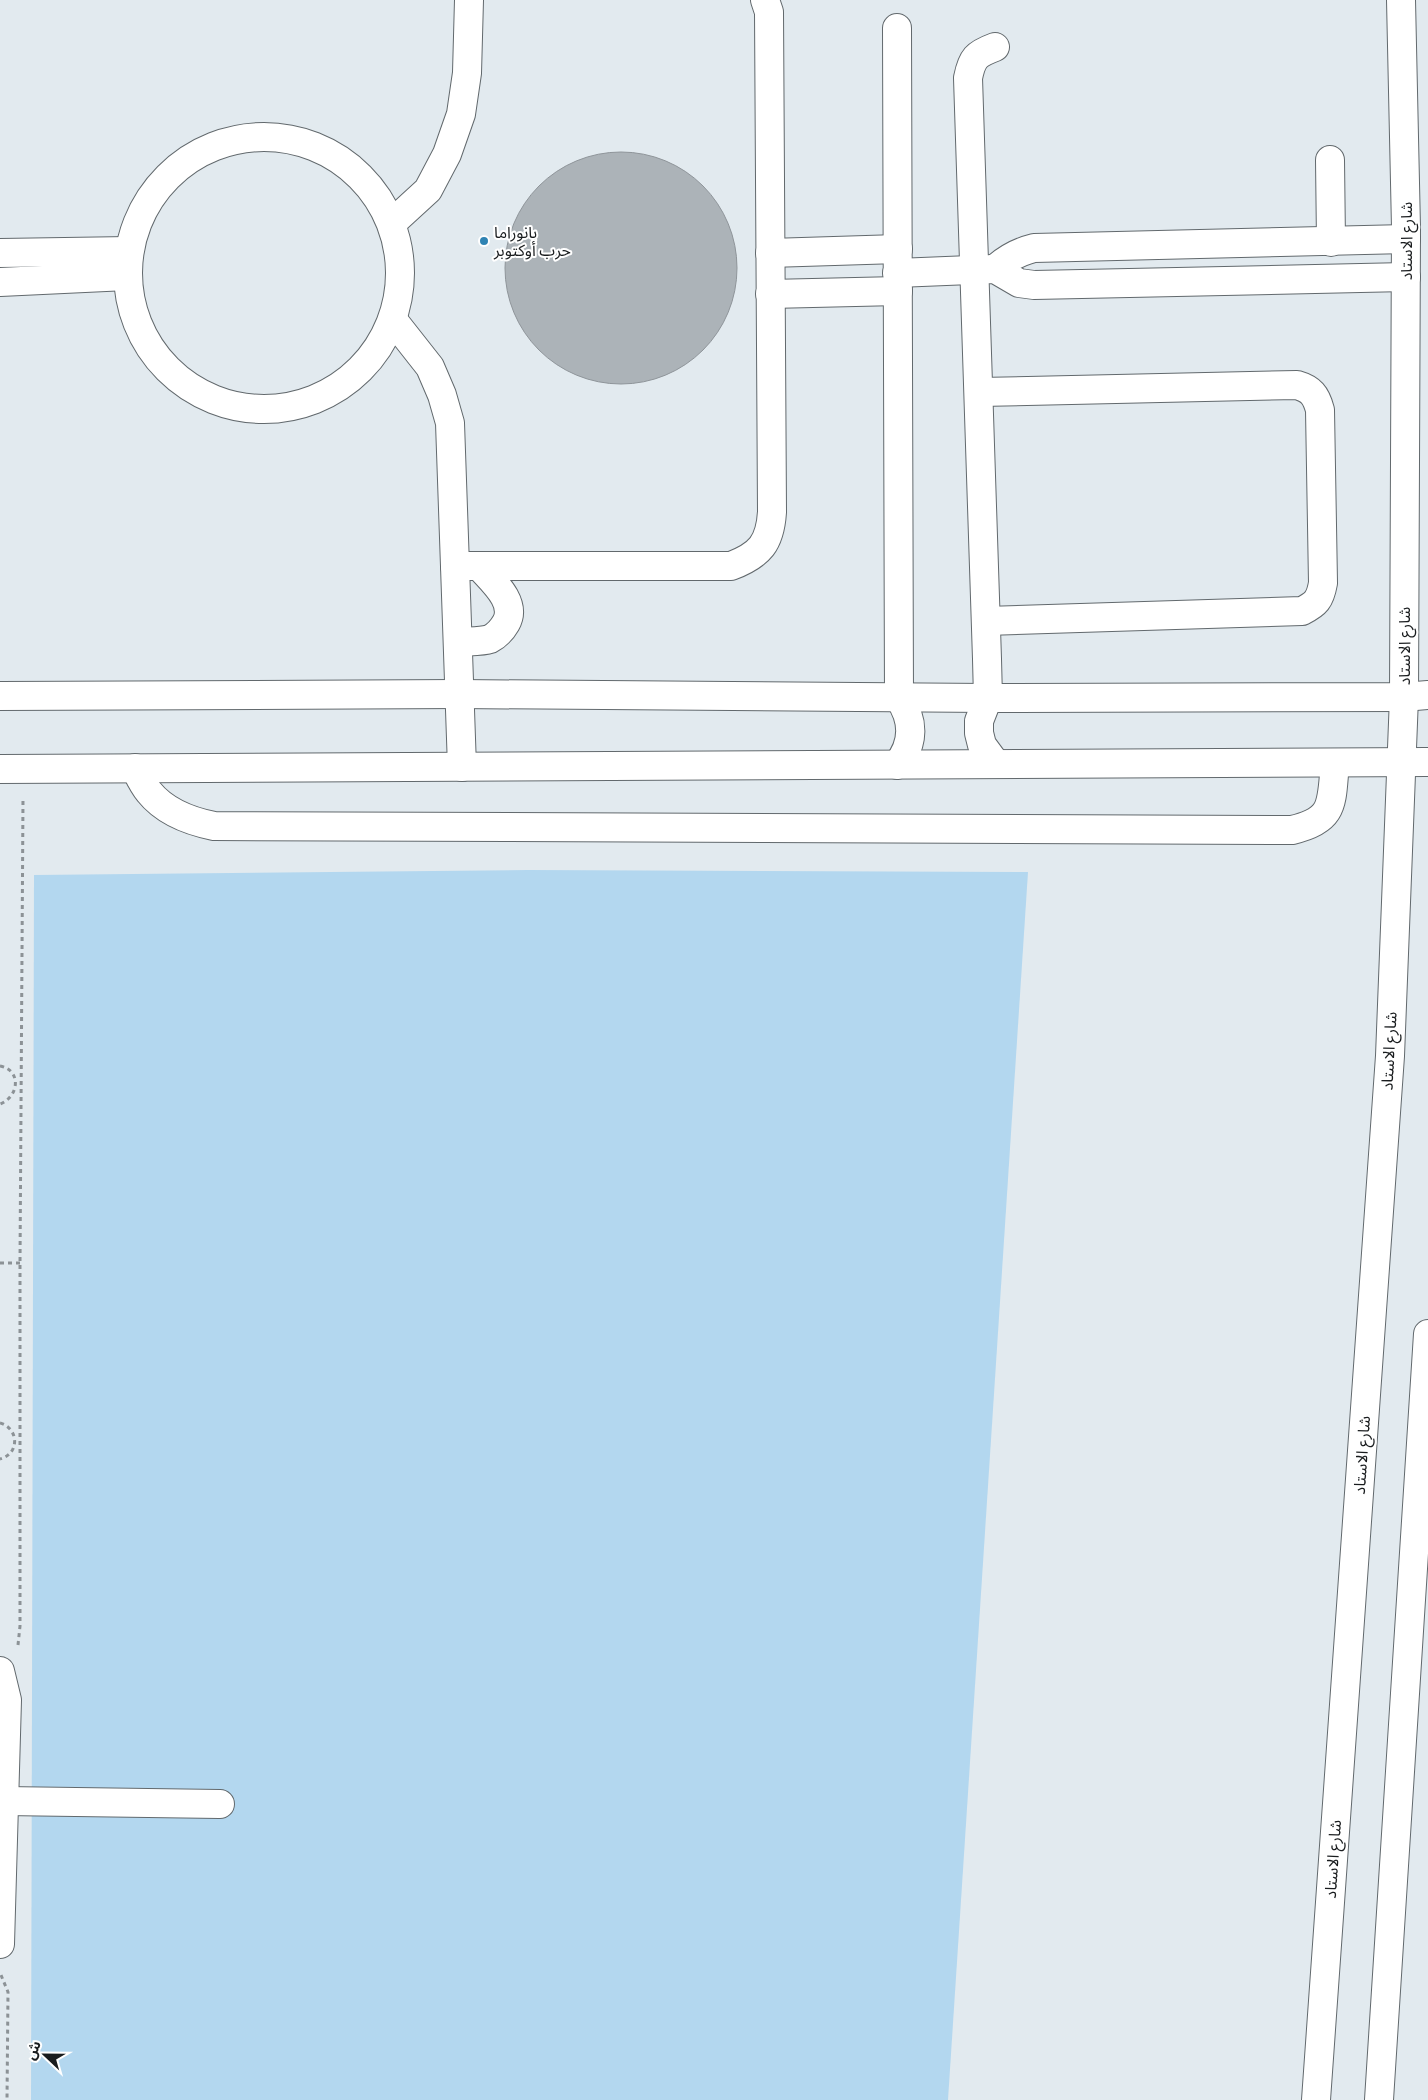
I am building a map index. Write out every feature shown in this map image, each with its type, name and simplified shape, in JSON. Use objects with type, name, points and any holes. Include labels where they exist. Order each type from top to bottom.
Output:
[{"type":"street","points":[[392,223],[428,190],[448,154],[461,114],[467,73],[469,0]]},
{"type":"street","points":[[467,566],[731,566],[749,559],[762,547],[770,530],[768,12],[765,0]]},
{"type":"street","name":"شارع الاستاد","points":[[1316,2100],[1389,1066],[1401,763],[1416,696],[1401,0]]},
{"type":"street","points":[[897,28],[899,698],[906,708],[910,719],[911,732],[910,744],[905,756],[897,765]]},
{"type":"street","points":[[995,47],[981,52],[971,63],[968,78],[985,269],[979,392],[988,698],[979,721],[979,732],[982,745],[996,764]]},
{"type":"street","points":[[266,135],[298,140],[328,151],[355,170],[377,194],[392,223],[400,254],[400,288],[393,320],[378,348],[358,372],[333,391],[304,404],[273,410],[241,408],[211,399],[184,384],[160,362],[143,337],[131,307],[128,263],[138,219],[154,191],[177,168],[204,150],[234,138],[266,135]]},
{"type":"street","points":[[1330,160],[1331,242]]},
{"type":"street","points":[[985,269],[1019,252],[1034,248],[1406,239]]},
{"type":"street","points":[[0,253],[128,263]]},
{"type":"street","points":[[770,253],[898,271]]},
{"type":"street","points":[[0,282],[128,263]]},
{"type":"street","points":[[770,294],[898,271],[985,269],[1019,282],[1034,285],[1406,277]]},
{"type":"street","points":[[393,320],[430,367],[442,395],[450,424],[467,566],[458,642],[462,767]]},
{"type":"street","points":[[979,392],[1297,384],[1308,388],[1317,398],[1320,410],[1324,584],[1321,596],[1313,606],[1302,611],[986,621]]},
{"type":"street","points":[[458,642],[489,639],[502,632],[509,619],[508,604],[501,591],[467,566]]},
{"type":"street","points":[[0,696],[460,694],[988,698],[1416,696]]},
{"type":"street","points":[[11,769],[1428,762]]},
{"type":"street","points":[[135,768],[149,792],[167,808],[190,821],[214,826],[1292,830],[1310,826],[1321,818],[1330,805],[1335,763]]},
{"type":"street","points":[[1379,2100],[1428,1334]]},
{"type":"street","points":[[0,1944],[7,1700],[3,1679]]},
{"type":"street","points":[[4,1801],[220,1804]]},
{"type":"path","points":[[3,1679],[18,1647],[20,1626],[18,1442],[20,1263],[11,769]]},
{"type":"path","points":[[0,1066],[5,1067],[13,1074],[18,1083]]},
{"type":"path","points":[[0,1104],[8,1101],[18,1083]]},
{"type":"path","points":[[0,1263],[20,1263]]},
{"type":"path","points":[[0,1423],[6,1425],[13,1432],[18,1442]]},
{"type":"path","points":[[0,1459],[5,1458],[18,1442]]},
{"type":"path","points":[[0,1974],[8,1992],[7,2100]]},
{"type":"shaded area","points":[[528,870],[1028,872],[948,2100],[31,2100],[34,875]]},
{"type":"building","points":[[610,152],[632,152],[655,157],[686,171],[711,194],[718,203],[732,234],[737,257],[735,291],[723,323],[711,342],[695,358],[686,365],[655,379],[632,384],[610,384],[587,379],[556,365],[531,342],[524,333],[510,302],[505,279],[505,257],[510,234],[524,203],[547,178],[556,171],[587,157]]},
{"type":"place","name":"بانوراما حرب أوكتوبر","points":[[484,241]]}]
